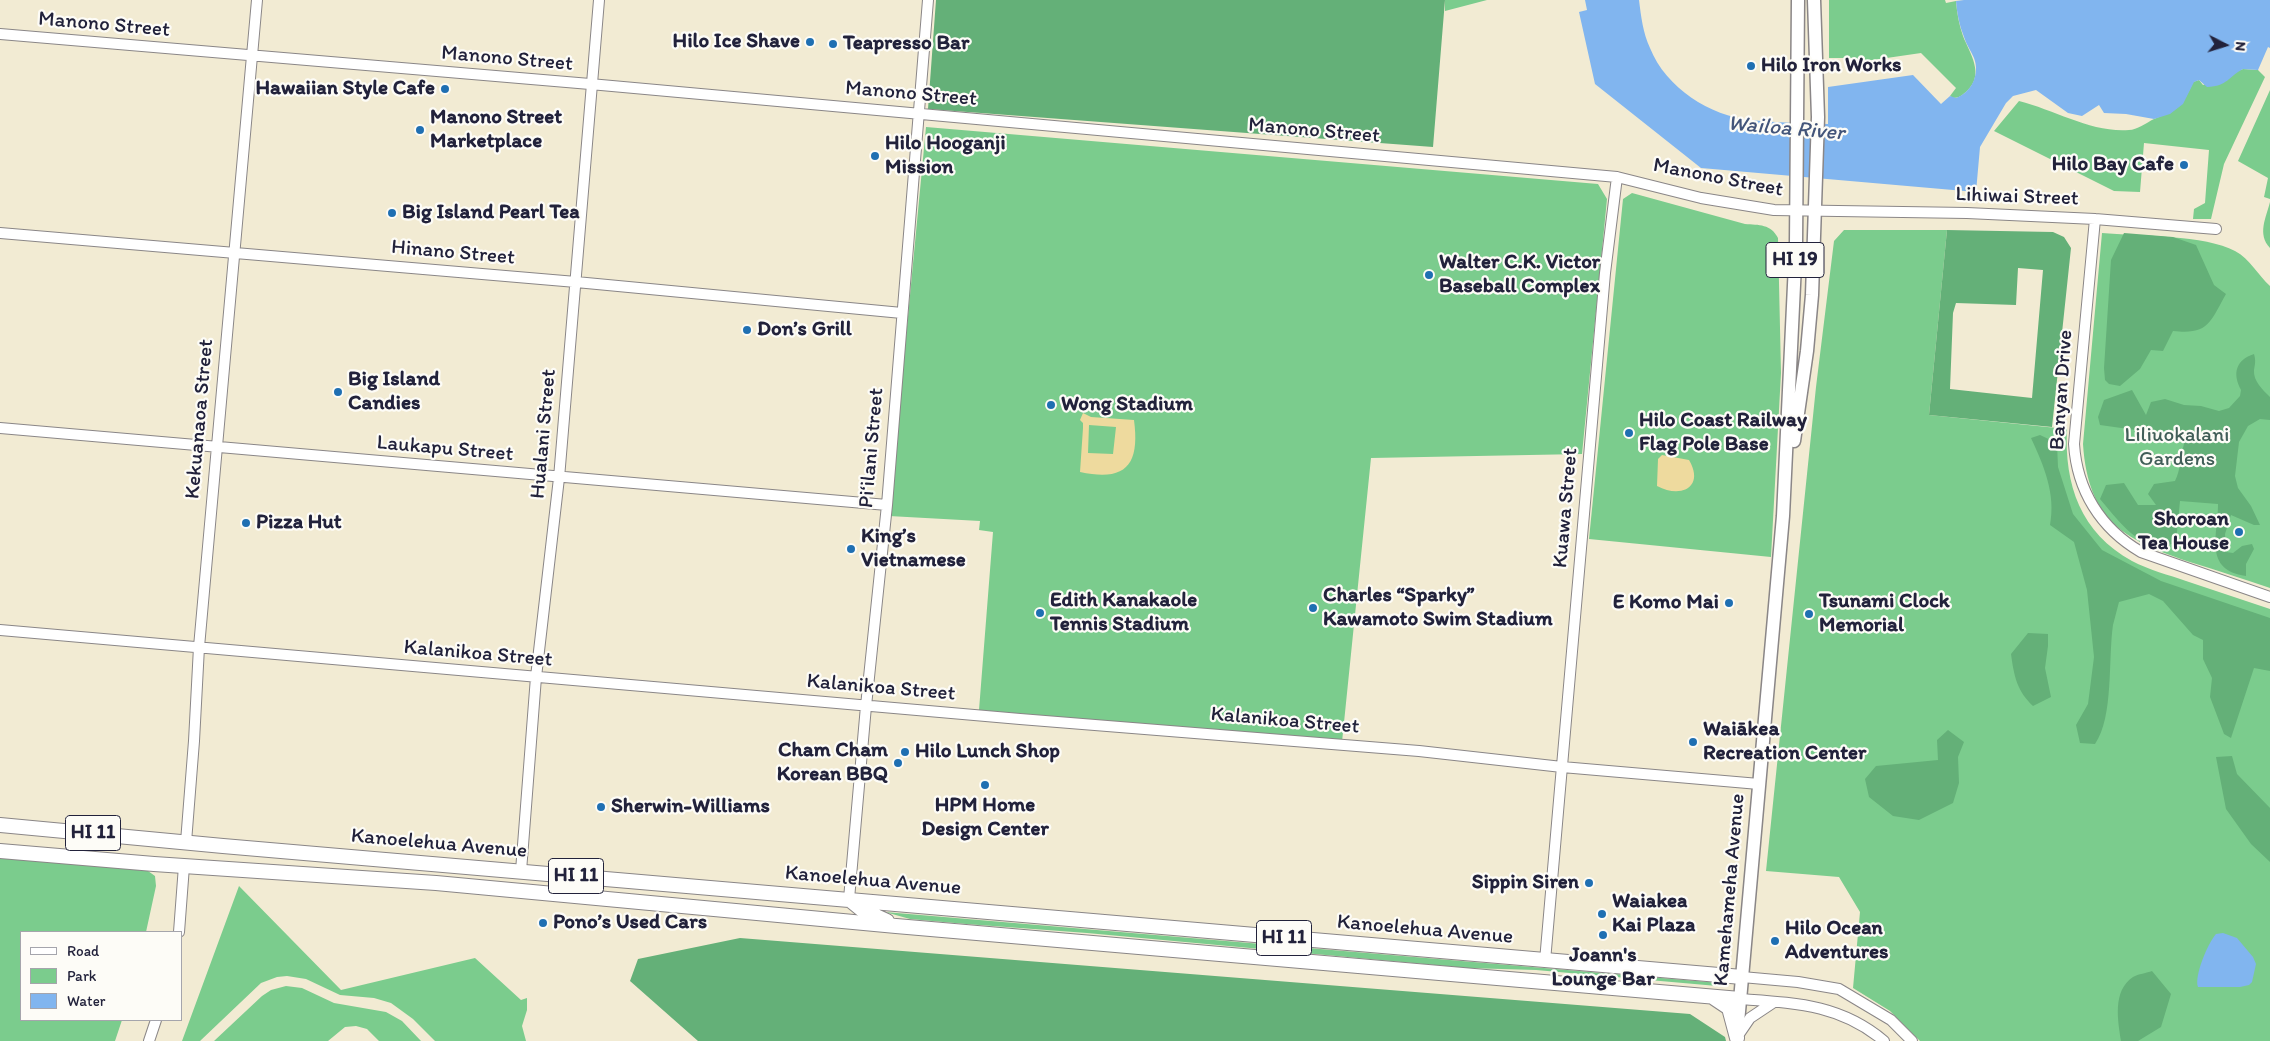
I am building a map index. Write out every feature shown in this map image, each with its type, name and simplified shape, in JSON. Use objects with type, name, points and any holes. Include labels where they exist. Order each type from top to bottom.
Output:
[{"type":"highway","name":"Kanoelehua Avenue","points":[[0,825],[1742,977]]},
{"type":"highway","points":[[184,866],[186,842]]},
{"type":"highway","name":"Kanoelehua Avenue","points":[[0,851],[436,883],[896,926],[1740,999]]},
{"type":"highway","points":[[818,918],[839,908],[849,899],[860,909],[896,926]]},
{"type":"highway","points":[[1708,996],[1729,1008],[1736,1039]]},
{"type":"main road","name":"Kamehameha Avenue","points":[[1740,999],[1783,516],[1797,187],[1798,0]]},
{"type":"main road","name":"Kamehameha Avenue","points":[[1783,516],[1807,352],[1818,117],[1814,0]]},
{"type":"main road","name":"HI 19","points":[[1736,1039],[1740,999]]},
{"type":"street","name":"Kekuanaoa Street","points":[[186,842],[199,648],[257,0]]},
{"type":"street","name":"Hualani Street","points":[[521,871],[536,677],[559,478],[576,282],[590,84],[599,0]]},
{"type":"street","name":"Pi‘ilani Street","points":[[849,899],[886,505],[928,0]]},
{"type":"street","name":"Manono Street","points":[[0,34],[251,57],[590,84],[1617,178],[1731,204],[1796,212],[1815,212]]},
{"type":"street","name":"Kuawa Street","points":[[1545,961],[1606,273],[1617,178]]},
{"type":"street","name":"Lihiwai Street","points":[[1815,212],[1967,213],[2216,229]]},
{"type":"street","name":"Banyan Drive","points":[[2095,220],[2074,444],[2079,474],[2086,493],[2108,527],[2136,549],[2159,560],[2270,597]]},
{"type":"street","name":"Hinano Street","points":[[0,233],[576,282],[902,313]]},
{"type":"street","name":"Laukapu Street","points":[[0,428],[886,505]]},
{"type":"street","name":"Kalanikoa Street","points":[[0,630],[866,706],[1419,751],[1759,784]]},
{"type":"street","points":[[179,931],[184,866]]},
{"type":"street","points":[[1742,977],[1798,982],[1840,989],[1891,1020],[1912,1041]]},
{"type":"street","points":[[1740,999],[1830,1010],[1855,1021],[1884,1041]]},
{"type":"street","points":[[1736,1039],[1750,1018],[1774,1002]]},
{"type":"street","points":[[149,1041],[156,1021]]},
{"type":"green space","points":[[936,0],[1445,0],[1433,147],[928,109]]},
{"type":"green space","points":[[1445,0],[1487,0],[1445,11]]},
{"type":"green space","points":[[1829,0],[1945,0],[1946,3],[1956,1],[1958,19],[1974,64],[1975,78],[1972,84],[1962,95],[1953,98],[1950,96],[1956,88],[1921,53],[1866,61],[1849,58],[1829,58]]},
{"type":"green space","points":[[2243,69],[2258,70],[2265,77],[2224,164],[2211,219],[2193,219],[2194,209],[2205,203],[2209,150],[2144,143],[2140,192],[2114,191],[1994,131],[2019,101],[2087,125],[2115,130],[2132,130],[2169,113],[2179,106],[2186,97],[2193,82],[2199,80],[2203,85]]},
{"type":"green space","points":[[2270,90],[2270,199],[2264,197],[2268,178],[2238,161]]},
{"type":"green space","points":[[926,127],[1598,184],[1607,199],[1582,454],[1371,458],[1342,742],[979,710],[993,532],[979,530],[980,521],[889,516]]},
{"type":"green space","points":[[1632,193],[1745,224],[1764,226],[1772,230],[1778,238],[1781,373],[1771,557],[1589,539],[1623,199]]},
{"type":"green space","points":[[2270,202],[2270,248],[2266,243],[2263,232]]},
{"type":"green space","points":[[1844,230],[1947,230],[1929,415],[2067,429],[2069,469],[2079,506],[2088,522],[2114,550],[2152,570],[2270,609],[2270,1041],[1920,1041],[1890,1011],[1853,988],[1860,912],[1839,877],[1766,871],[1816,387],[1834,241]]},
{"type":"green space","points":[[1947,230],[2053,232],[2064,237],[2071,248],[2052,427],[1929,415]],"holes":[[[2018,268],[2043,270],[2032,398],[1950,389],[1953,313],[1956,303],[2016,305]]]},
{"type":"green space","name":"Liliuokalani Gardens","points":[[2102,233],[2190,239],[2222,246],[2235,251],[2245,258],[2270,286],[2270,588],[2169,555],[2148,546],[2130,536],[2115,524],[2102,510],[2093,492],[2086,471],[2083,444]]},
{"type":"green space","points":[[2124,233],[2173,237],[2196,245],[2214,285],[2226,294],[2212,319],[2207,324],[2194,331],[2173,331],[2163,351],[2151,350],[2140,369],[2120,386],[2109,384],[2105,380],[2104,368],[2111,260]]},
{"type":"green space","points":[[2254,354],[2255,378],[2270,397],[2270,420],[2260,419],[2248,426],[2239,442],[2235,476],[2238,488],[2251,506],[2260,525],[2254,525],[2231,515],[2225,534],[2226,552],[2233,553],[2242,546],[2252,544],[2254,549],[2246,564],[2246,576],[2223,567],[2218,559],[2216,539],[2218,504],[2180,501],[2176,542],[2164,546],[2153,545],[2143,541],[2115,517],[2100,499],[2106,485],[2124,483],[2138,505],[2156,505],[2148,494],[2154,484],[2175,481],[2184,444],[2171,435],[2100,425],[2098,417],[2104,400],[2132,390],[2146,415],[2151,402],[2165,399],[2184,405],[2201,406],[2219,411],[2229,408],[2240,396],[2241,390],[2236,373],[2237,368],[2243,360]]},
{"type":"green space","points":[[2040,435],[2057,443],[2058,467],[2073,514],[2102,550],[2161,581],[2270,618],[2270,671],[2254,668],[2231,738],[2224,734],[2210,697],[2212,678],[2203,659],[2203,640],[2193,635],[2163,601],[2149,594],[2119,602],[2113,625],[2108,703],[2105,719],[2095,744],[2080,743],[2076,725],[2088,704],[2094,657],[2087,590],[2074,542],[2050,525],[2051,502],[2048,480],[2031,438]]},
{"type":"green space","points":[[2028,633],[2048,634],[2045,668],[2051,697],[2033,706],[2023,695],[2017,683],[2011,654]]},
{"type":"green space","points":[[1948,730],[1964,742],[1958,757],[1959,783],[1953,803],[1919,820],[1893,816],[1869,797],[1865,779],[1876,766],[1938,760],[1937,740]]},
{"type":"green space","points":[[2232,756],[2237,774],[2270,808],[2270,862],[2251,844],[2226,809],[2216,757]]},
{"type":"green space","points":[[0,857],[148,871],[155,876],[156,886],[146,931],[20,931],[20,1021],[122,1021],[115,1041],[0,1041]]},
{"type":"green space","points":[[239,886],[341,990],[475,958],[521,1000],[527,998],[527,1010],[522,1026],[526,1041],[435,1041],[413,1019],[391,1003],[374,998],[340,995],[306,979],[287,976],[277,977],[261,983],[200,1041],[182,1041]]},
{"type":"green space","points":[[885,912],[1720,983],[1717,986],[1536,970],[1467,968],[1087,933],[910,919]]},
{"type":"green space","points":[[740,938],[1690,1014],[1725,1037],[1726,1041],[698,1041],[630,981],[638,959]]},
{"type":"green space","points":[[2152,971],[2171,994],[2161,1027],[2138,1041],[2121,1041],[2118,1007],[2122,990],[2133,977]]},
{"type":"green space","points":[[286,986],[302,988],[334,1003],[386,1012],[402,1021],[421,1041],[379,1041],[367,1029],[356,1026],[345,1027],[328,1041],[214,1041],[262,996],[271,990]]},
{"type":"sand","points":[[1083,413],[1091,417],[1134,420],[1135,449],[1132,459],[1126,467],[1119,472],[1109,474],[1080,472],[1083,423],[1080,420]],"holes":[[[1089,425],[1116,427],[1113,454],[1088,453]]]},
{"type":"sand","points":[[1662,455],[1689,460],[1694,477],[1692,484],[1688,488],[1682,491],[1674,491],[1657,486],[1658,459]]},
{"type":"water","name":"Wailoa River","points":[[1585,0],[1639,0],[1644,30],[1650,48],[1667,76],[1678,87],[1691,98],[1720,113],[1770,122],[1828,124],[1828,87],[1913,75],[1941,104],[1950,96],[1956,98],[1962,95],[1973,82],[1976,64],[1961,28],[1956,1],[2270,0],[2270,48],[2268,47],[2258,70],[2243,69],[2224,83],[2214,86],[2207,87],[2199,80],[2194,82],[2183,104],[2170,114],[2154,119],[2126,114],[2104,113],[2099,105],[2082,116],[2068,113],[2036,90],[2013,96],[2006,103],[1980,147],[1976,192],[1701,168],[1595,84],[1579,12],[1587,10]]},
{"type":"water","points":[[2223,933],[2237,938],[2253,957],[2256,964],[2252,982],[2249,985],[2240,987],[2198,987],[2198,975],[2206,952],[2216,934]]},
{"type":"place","name":"Hilo Ice Shave","points":[[810,42]]},
{"type":"place","name":"Teapresso Bar","points":[[833,44]]},
{"type":"place","name":"Hilo Iron Works","points":[[1751,66]]},
{"type":"place","name":"Hawaiian Style Cafe","points":[[445,89]]},
{"type":"place","name":"Manono Street Marketplace","points":[[420,130]]},
{"type":"place","name":"Hilo Hooganji Mission","points":[[875,156]]},
{"type":"place","name":"Hilo Bay Cafe","points":[[2184,165]]},
{"type":"place","name":"Big Island Pearl Tea","points":[[392,213]]},
{"type":"place","name":"Walter C.K. Victor Baseball Complex","points":[[1429,275]]},
{"type":"place","name":"Don’s Grill","points":[[747,330]]},
{"type":"place","name":"Big Island Candies","points":[[338,392]]},
{"type":"place","name":"Wong Stadium","points":[[1051,405]]},
{"type":"place","name":"Hilo Coast Railway Flag Pole Base","points":[[1629,433]]},
{"type":"place","name":"Pizza Hut","points":[[246,523]]},
{"type":"place","name":"Shoroan Tea House","points":[[2239,532]]},
{"type":"place","name":"King’s Vietnamese","points":[[851,549]]},
{"type":"place","name":"E Komo Mai","points":[[1729,603]]},
{"type":"place","name":"Charles “Sparky” Kawamoto Swim Stadium","points":[[1313,608]]},
{"type":"place","name":"Edith Kanakaole Tennis Stadium","points":[[1040,613]]},
{"type":"place","name":"Tsunami Clock Memorial","points":[[1809,614]]},
{"type":"place","name":"Waiākea Recreation Center","points":[[1693,742]]},
{"type":"place","name":"Hilo Lunch Shop","points":[[905,752]]},
{"type":"place","name":"Cham Cham Korean BBQ","points":[[898,763]]},
{"type":"place","name":"HPM Home Design Center","points":[[985,785]]},
{"type":"place","name":"Sherwin-Williams","points":[[601,807]]},
{"type":"place","name":"Sippin Siren","points":[[1589,883]]},
{"type":"place","name":"Waiakea Kai Plaza","points":[[1602,914]]},
{"type":"place","name":"Pono’s Used Cars","points":[[543,923]]},
{"type":"place","name":"Joann's Lounge Bar","points":[[1603,935]]},
{"type":"place","name":"Hilo Ocean Adventures","points":[[1775,941]]}]
